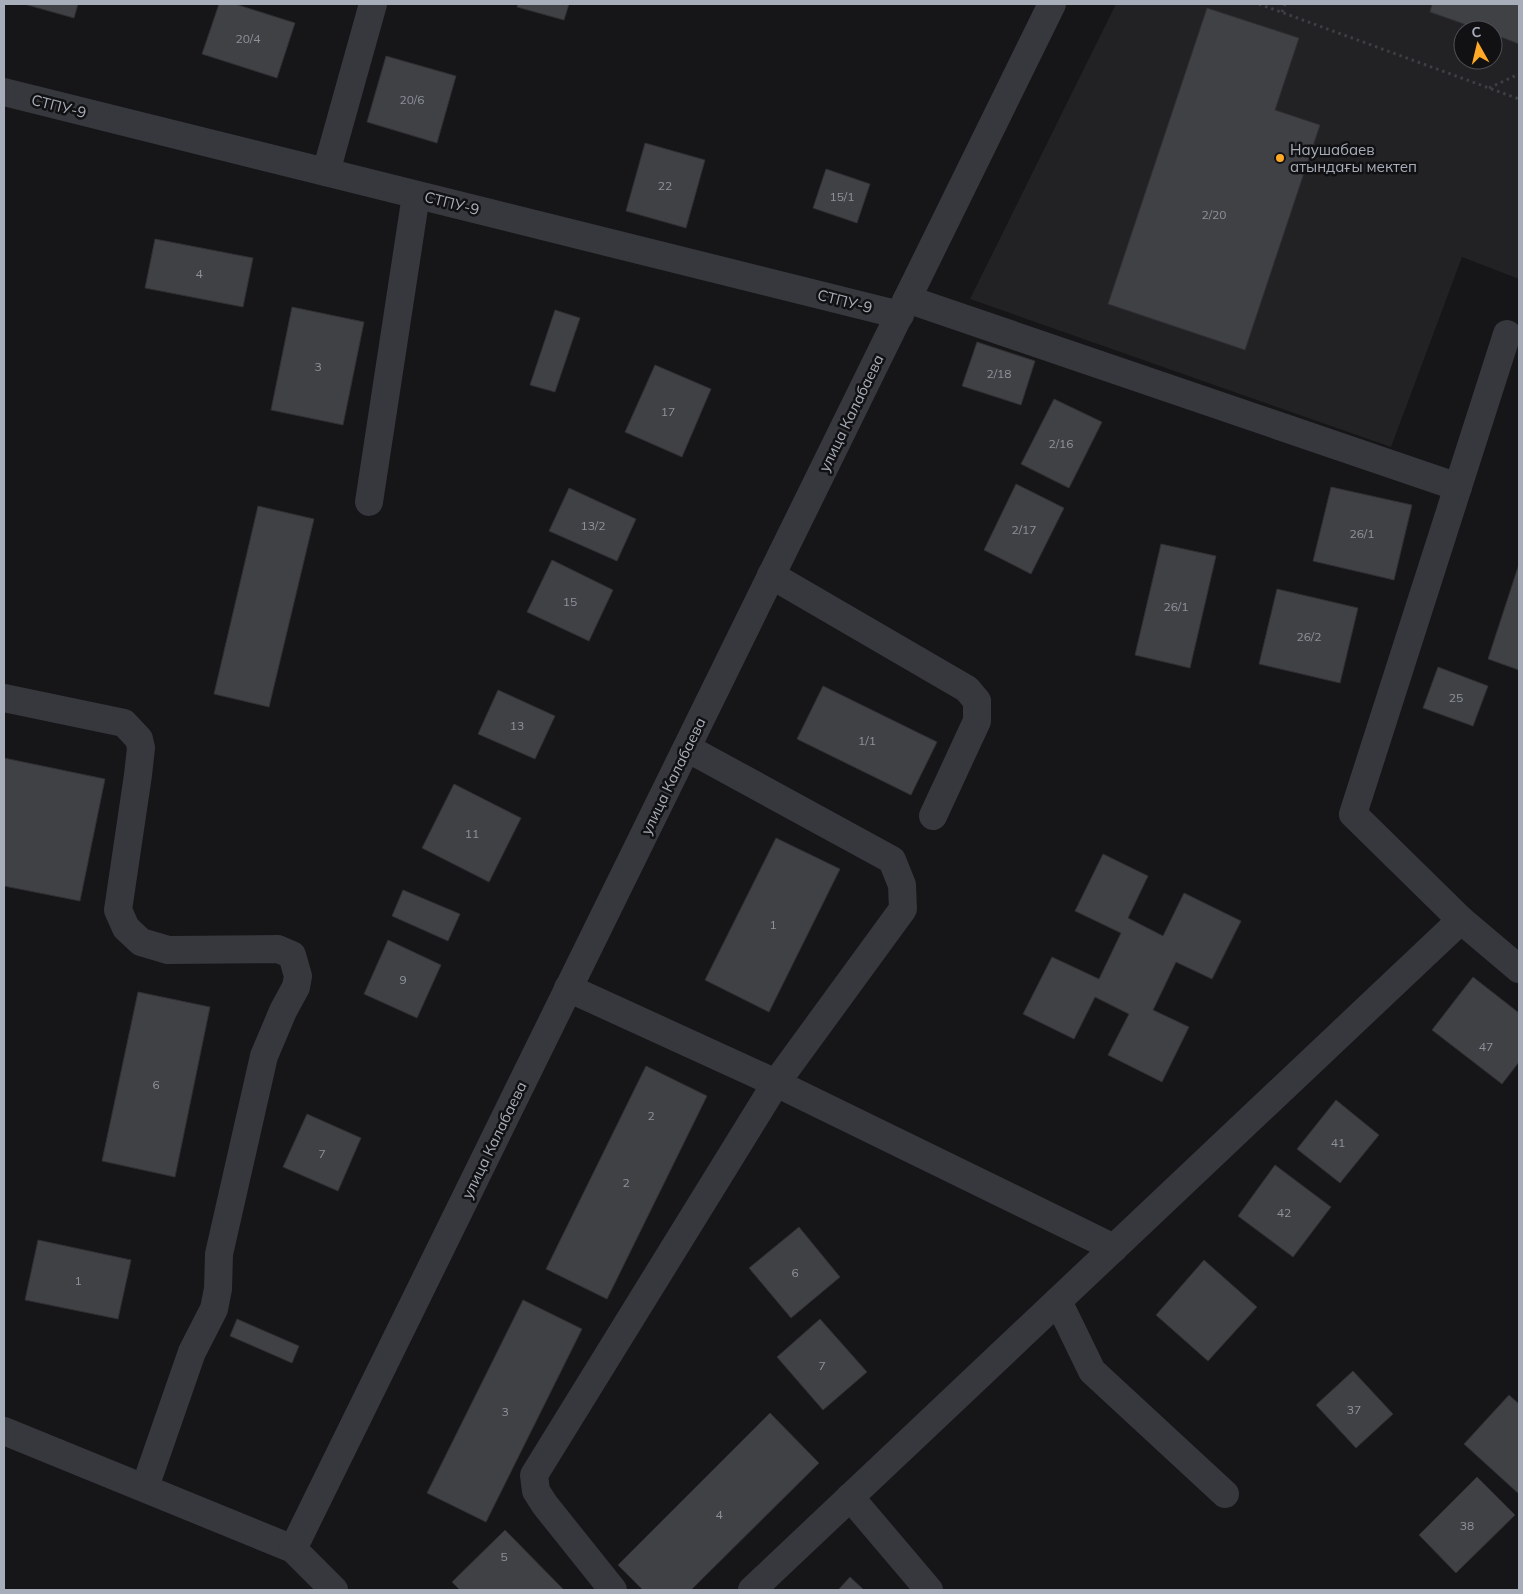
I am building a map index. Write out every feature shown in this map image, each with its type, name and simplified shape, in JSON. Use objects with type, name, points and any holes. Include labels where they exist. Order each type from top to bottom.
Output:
[{"type":"street","points":[[326,172],[373,4]]},
{"type":"street","name":"улица Калабаева","points":[[293,1549],[1052,4]]},
{"type":"street","name":"СТПУ-9","points":[[4,92],[416,195],[904,307],[1458,487]]},
{"type":"street","points":[[369,502],[416,195]]},
{"type":"street","points":[[1507,334],[1353,814],[1462,920],[1519,969]]},
{"type":"street","points":[[772,575],[967,690],[977,701],[977,721],[933,816]]},
{"type":"street","points":[[4,698],[124,722],[135,732],[139,739],[141,748],[138,775],[118,910],[126,928],[131,933],[141,942],[168,950],[264,947],[286,950],[292,955],[298,976],[296,986],[264,1056],[219,1254],[218,1289],[214,1309],[192,1352],[145,1487]]},
{"type":"street","points":[[613,1590],[545,1505],[536,1491],[534,1475],[776,1084],[903,909],[902,885],[892,860],[687,748]]},
{"type":"street","points":[[752,1590],[1462,920]]},
{"type":"street","points":[[568,988],[776,1084],[1114,1248]]},
{"type":"street","points":[[1058,1301],[1092,1371],[1224,1494]]},
{"type":"street","points":[[4,1431],[293,1549],[334,1590]]},
{"type":"street","points":[[850,1497],[930,1590]]},
{"type":"path","points":[[1259,4],[1519,98]]},
{"type":"path","points":[[1282,12],[1285,4]]},
{"type":"path","points":[[1488,88],[1519,74]]},
{"type":"shaded area","name":"Наушабаев атындағы мектеп","points":[[1116,4],[1519,4],[1519,279],[1462,257],[1391,447],[970,299]]},
{"type":"building","points":[[24,4],[78,4],[74,18]]},
{"type":"building","points":[[219,4],[235,4],[295,23],[277,78],[202,54]]},
{"type":"building","points":[[518,4],[569,4],[564,20],[517,7]]},
{"type":"building","points":[[1432,4],[1519,4],[1519,44],[1503,38],[1503,20],[1453,20],[1430,12]]},
{"type":"building","points":[[1207,8],[1299,38],[1275,110],[1320,125],[1245,350],[1108,304]]},
{"type":"building","points":[[386,56],[456,76],[437,143],[367,122]]},
{"type":"building","points":[[645,143],[705,160],[686,228],[626,211]]},
{"type":"building","points":[[826,169],[870,184],[857,223],[813,208]]},
{"type":"building","points":[[155,239],[253,258],[243,307],[145,288]]},
{"type":"building","points":[[292,307],[364,322],[343,425],[271,410]]},
{"type":"building","points":[[555,310],[580,318],[555,392],[530,385]]},
{"type":"building","points":[[977,342],[1035,361],[1021,405],[962,386]]},
{"type":"building","points":[[655,365],[711,389],[682,457],[625,432]]},
{"type":"building","points":[[1054,399],[1102,422],[1069,488],[1021,464]]},
{"type":"building","points":[[1016,484],[1064,508],[1031,574],[984,550]]},
{"type":"building","points":[[1331,487],[1412,505],[1394,580],[1313,561]]},
{"type":"building","points":[[569,488],[636,519],[617,561],[549,531]]},
{"type":"building","points":[[258,506],[314,519],[269,707],[214,694]]},
{"type":"building","points":[[1161,544],[1216,556],[1190,668],[1135,655]]},
{"type":"building","points":[[552,560],[613,590],[589,641],[527,612]]},
{"type":"building","points":[[1519,564],[1519,670],[1488,659]]},
{"type":"building","points":[[1277,589],[1358,608],[1340,683],[1259,664]]},
{"type":"building","points":[[1438,667],[1488,686],[1473,726],[1423,708]]},
{"type":"building","points":[[823,686],[937,742],[911,795],[797,739]]},
{"type":"building","points":[[498,690],[555,716],[535,759],[478,734]]},
{"type":"building","points":[[4,758],[105,779],[80,901],[4,886]]},
{"type":"building","points":[[454,784],[521,818],[489,882],[422,848]]},
{"type":"building","points":[[776,838],[840,869],[769,1012],[705,980]]},
{"type":"building","points":[[1103,854],[1148,876],[1128,918],[1163,936],[1184,893],[1241,921],[1212,979],[1176,962],[1153,1010],[1189,1027],[1162,1082],[1108,1055],[1129,1014],[1095,997],[1074,1039],[1023,1014],[1052,957],[1099,979],[1121,933],[1075,911]]},
{"type":"building","points":[[403,890],[460,914],[448,941],[392,916]]},
{"type":"building","points":[[388,940],[441,965],[417,1018],[364,994]]},
{"type":"building","points":[[1473,977],[1519,1013],[1519,1062],[1502,1084],[1432,1030]]},
{"type":"building","points":[[138,992],[210,1007],[175,1177],[102,1161]]},
{"type":"building","points":[[646,1066],[707,1096],[607,1299],[546,1269]]},
{"type":"building","points":[[1336,1100],[1379,1135],[1340,1183],[1297,1149]]},
{"type":"building","points":[[307,1114],[361,1138],[338,1191],[283,1167]]},
{"type":"building","points":[[1275,1165],[1331,1207],[1293,1257],[1238,1216]]},
{"type":"building","points":[[799,1227],[840,1277],[791,1318],[749,1268]]},
{"type":"building","points":[[38,1240],[131,1260],[118,1319],[25,1300]]},
{"type":"building","points":[[1204,1260],[1257,1307],[1208,1361],[1156,1315]]},
{"type":"building","points":[[523,1300],[582,1329],[486,1522],[427,1493]]},
{"type":"building","points":[[237,1319],[299,1346],[292,1363],[230,1336]]},
{"type":"building","points":[[820,1319],[867,1372],[823,1410],[777,1357]]},
{"type":"building","points":[[1353,1371],[1393,1414],[1356,1448],[1316,1405]]},
{"type":"building","points":[[1509,1395],[1519,1404],[1519,1494],[1464,1444]]},
{"type":"building","points":[[770,1413],[819,1463],[691,1590],[643,1590],[618,1565]]},
{"type":"building","points":[[1477,1477],[1515,1515],[1456,1573],[1419,1535]]},
{"type":"building","points":[[505,1530],[564,1590],[460,1590],[452,1582]]},
{"type":"building","points":[[850,1577],[864,1590],[838,1590]]},
{"type":"place","name":"Наушабаев атындағы мектеп","points":[[1280,158]]}]
